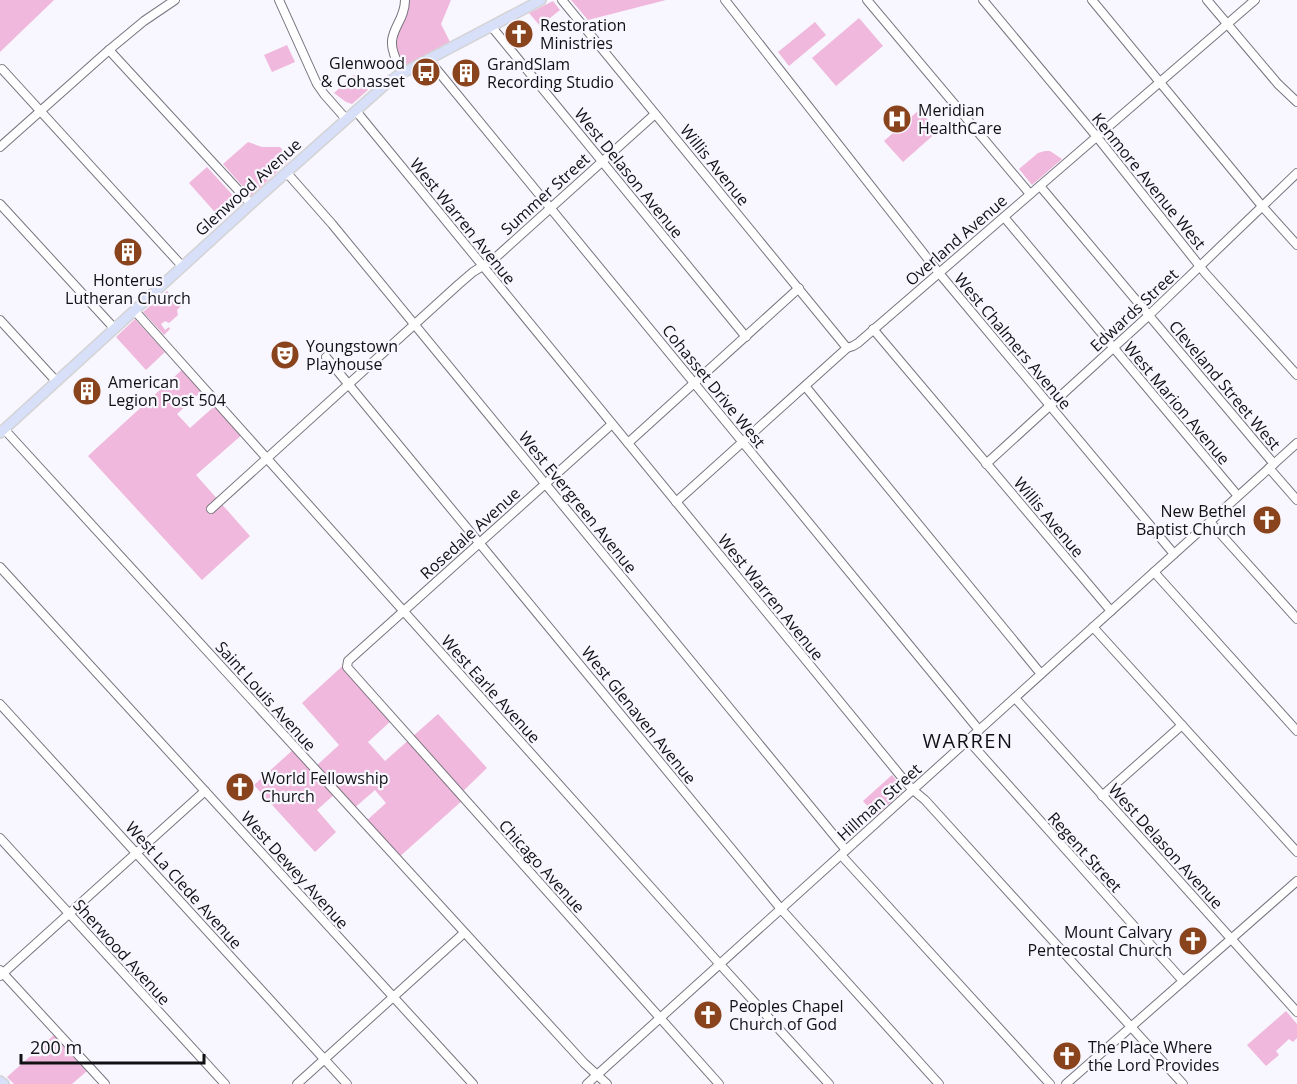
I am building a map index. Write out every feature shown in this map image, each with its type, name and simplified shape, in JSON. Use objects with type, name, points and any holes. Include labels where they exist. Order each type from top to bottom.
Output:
[{"type":"main road","name":"Glenwood Avenue","points":[[2,431],[386,84],[428,59],[541,0]]},
{"type":"main road","points":[[0,1080],[4,1084]]},
{"type":"street","points":[[0,147],[109,50],[144,21],[175,0]]},
{"type":"street","points":[[279,0],[316,84],[346,119]]},
{"type":"street","points":[[403,73],[391,43],[404,11],[405,0]]},
{"type":"street","name":"Willis Avenue","points":[[562,0],[847,348]]},
{"type":"street","name":"West Chalmers Avenue","points":[[725,0],[939,273],[1174,554]]},
{"type":"street","points":[[867,0],[1030,194]]},
{"type":"street","name":"Kenmore Avenue West","points":[[983,0],[1097,136],[1200,267],[1297,375]]},
{"type":"street","points":[[1092,0],[1262,206],[1297,245]]},
{"type":"street","points":[[1207,0],[1278,84],[1297,102]]},
{"type":"street","name":"Overland Avenue","points":[[676,502],[847,348],[854,346],[1255,0]]},
{"type":"street","name":"West Delason Avenue","points":[[491,26],[746,337]]},
{"type":"street","points":[[109,50],[251,204]]},
{"type":"street","name":"Cohasset Drive West","points":[[428,59],[979,730]]},
{"type":"street","points":[[2,69],[182,266]]},
{"type":"street","name":"West Warren Avenue","points":[[356,111],[913,790],[925,800],[1183,1084]]},
{"type":"street","name":"Summer Street","points":[[211,509],[473,272],[494,259],[655,114]]},
{"type":"street","name":"West Evergreen Avenue","points":[[287,173],[332,224],[844,852],[1050,1084]]},
{"type":"street","name":"Edwards Street","points":[[986,464],[1149,316],[1297,173]]},
{"type":"street","name":"Cleveland Street West","points":[[1040,186],[1149,316],[1297,500]]},
{"type":"street","points":[[0,204],[114,328]]},
{"type":"street","name":"West Marion Avenue","points":[[1004,217],[1238,496]]},
{"type":"street","points":[[628,443],[799,288]]},
{"type":"street","name":"West Earle Avenue","points":[[134,310],[829,1084]]},
{"type":"street","points":[[0,320],[57,381]]},
{"type":"street","name":"Willis Avenue","points":[[873,329],[1111,611]]},
{"type":"street","name":"West Glenaven Avenue","points":[[326,357],[781,909],[939,1084]]},
{"type":"street","points":[[805,386],[1041,674]]},
{"type":"street","name":"Rosedale Avenue","points":[[347,664],[612,424]]},
{"type":"street","name":"Saint Louis Avenue","points":[[2,431],[584,1063],[607,1084]]},
{"type":"street","name":"Hillman Street","points":[[587,1084],[1297,443]]},
{"type":"street","points":[[1210,522],[1297,619]]},
{"type":"street","name":"West Dewey Avenue","points":[[0,567],[473,1084]]},
{"type":"street","points":[[1154,572],[1297,731]]},
{"type":"street","points":[[1094,627],[1297,852]]},
{"type":"street","name":"Chicago Avenue","points":[[347,664],[348,669],[719,1084]]},
{"type":"street","name":"West Delason Avenue","points":[[1015,698],[1297,1012]]},
{"type":"street","name":"West La Clede Avenue","points":[[0,704],[347,1084]]},
{"type":"street","points":[[1102,796],[1182,725]]},
{"type":"street","name":"Regent Street","points":[[968,740],[1183,981]]},
{"type":"street","points":[[105,1084],[1,973],[205,791]]},
{"type":"street","name":"Sherwood Avenue","points":[[0,838],[225,1084]]},
{"type":"street","points":[[1066,1084],[1297,882]]},
{"type":"street","points":[[297,1084],[464,933]]},
{"type":"shaded area","points":[[0,0],[54,0],[0,52]]},
{"type":"shaded area","points":[[405,0],[451,0],[441,24],[452,46],[403,73],[392,48]]},
{"type":"shaded area","points":[[571,0],[666,0],[588,20]]},
{"type":"shaded area","points":[[553,1],[560,10],[540,26],[529,13]]},
{"type":"shaded area","points":[[859,18],[883,46],[836,86],[812,58]]},
{"type":"shaded area","points":[[815,22],[826,35],[789,66],[778,52]]},
{"type":"shaded area","points":[[287,45],[295,62],[272,72],[264,55]]},
{"type":"shaded area","points":[[354,75],[368,90],[352,104],[334,93]]},
{"type":"shaded area","points":[[919,110],[938,131],[903,162],[884,141]]},
{"type":"shaded area","points":[[248,142],[262,147],[280,147],[291,159],[251,196],[223,164]]},
{"type":"shaded area","points":[[1050,151],[1062,159],[1032,185],[1019,169],[1038,153]]},
{"type":"shaded area","points":[[207,167],[239,202],[221,219],[189,183]]},
{"type":"shaded area","points":[[167,291],[181,306],[177,310],[178,315],[169,323],[165,321],[161,324],[165,330],[169,327],[170,329],[164,335],[143,312]]},
{"type":"shaded area","points":[[135,319],[165,352],[146,370],[116,337]]},
{"type":"shaded area","points":[[185,367],[204,389],[177,414],[190,428],[218,403],[244,433],[196,475],[250,536],[202,580],[88,456]]},
{"type":"shaded area","points":[[348,661],[347,664],[393,719],[368,742],[385,761],[438,714],[487,768],[460,794],[464,799],[397,859],[364,823],[386,803],[375,790],[352,810],[336,793],[317,810],[336,832],[315,852],[254,785],[295,748],[314,768],[339,745],[302,703]]},
{"type":"shaded area","points":[[892,775],[904,790],[876,816],[863,801]]},
{"type":"shaded area","points":[[1286,1011],[1297,1024],[1297,1038],[1293,1042],[1289,1039],[1276,1051],[1279,1055],[1266,1066],[1247,1045]]},
{"type":"shaded area","points":[[54,1035],[87,1071],[72,1084],[14,1084],[7,1077]]},
{"type":"place","name":"Restoration Ministries","points":[[519,34]]},
{"type":"place","name":"Glenwood & Cohasset","points":[[426,72]]},
{"type":"place","name":"GrandSlam Recording Studio","points":[[466,73]]},
{"type":"place","name":"Meridian HealthCare","points":[[897,119]]},
{"type":"place","name":"Honterus Lutheran Church","points":[[128,252]]},
{"type":"place","name":"Youngstown Playhouse","points":[[285,355]]},
{"type":"place","name":"American Legion Post 504","points":[[87,391]]},
{"type":"place","name":"New Bethel Baptist Church","points":[[1267,520]]},
{"type":"place","name":"World Fellowship Church","points":[[240,787]]},
{"type":"place","name":"Mount Calvary Pentecostal Church","points":[[1193,941]]},
{"type":"place","name":"Peoples Chapel Church of God","points":[[708,1015]]},
{"type":"place","name":"The Place Where the Lord Provides","points":[[1067,1056]]},
{"type":"district","name":"WARREN","points":[[968,740]]}]
